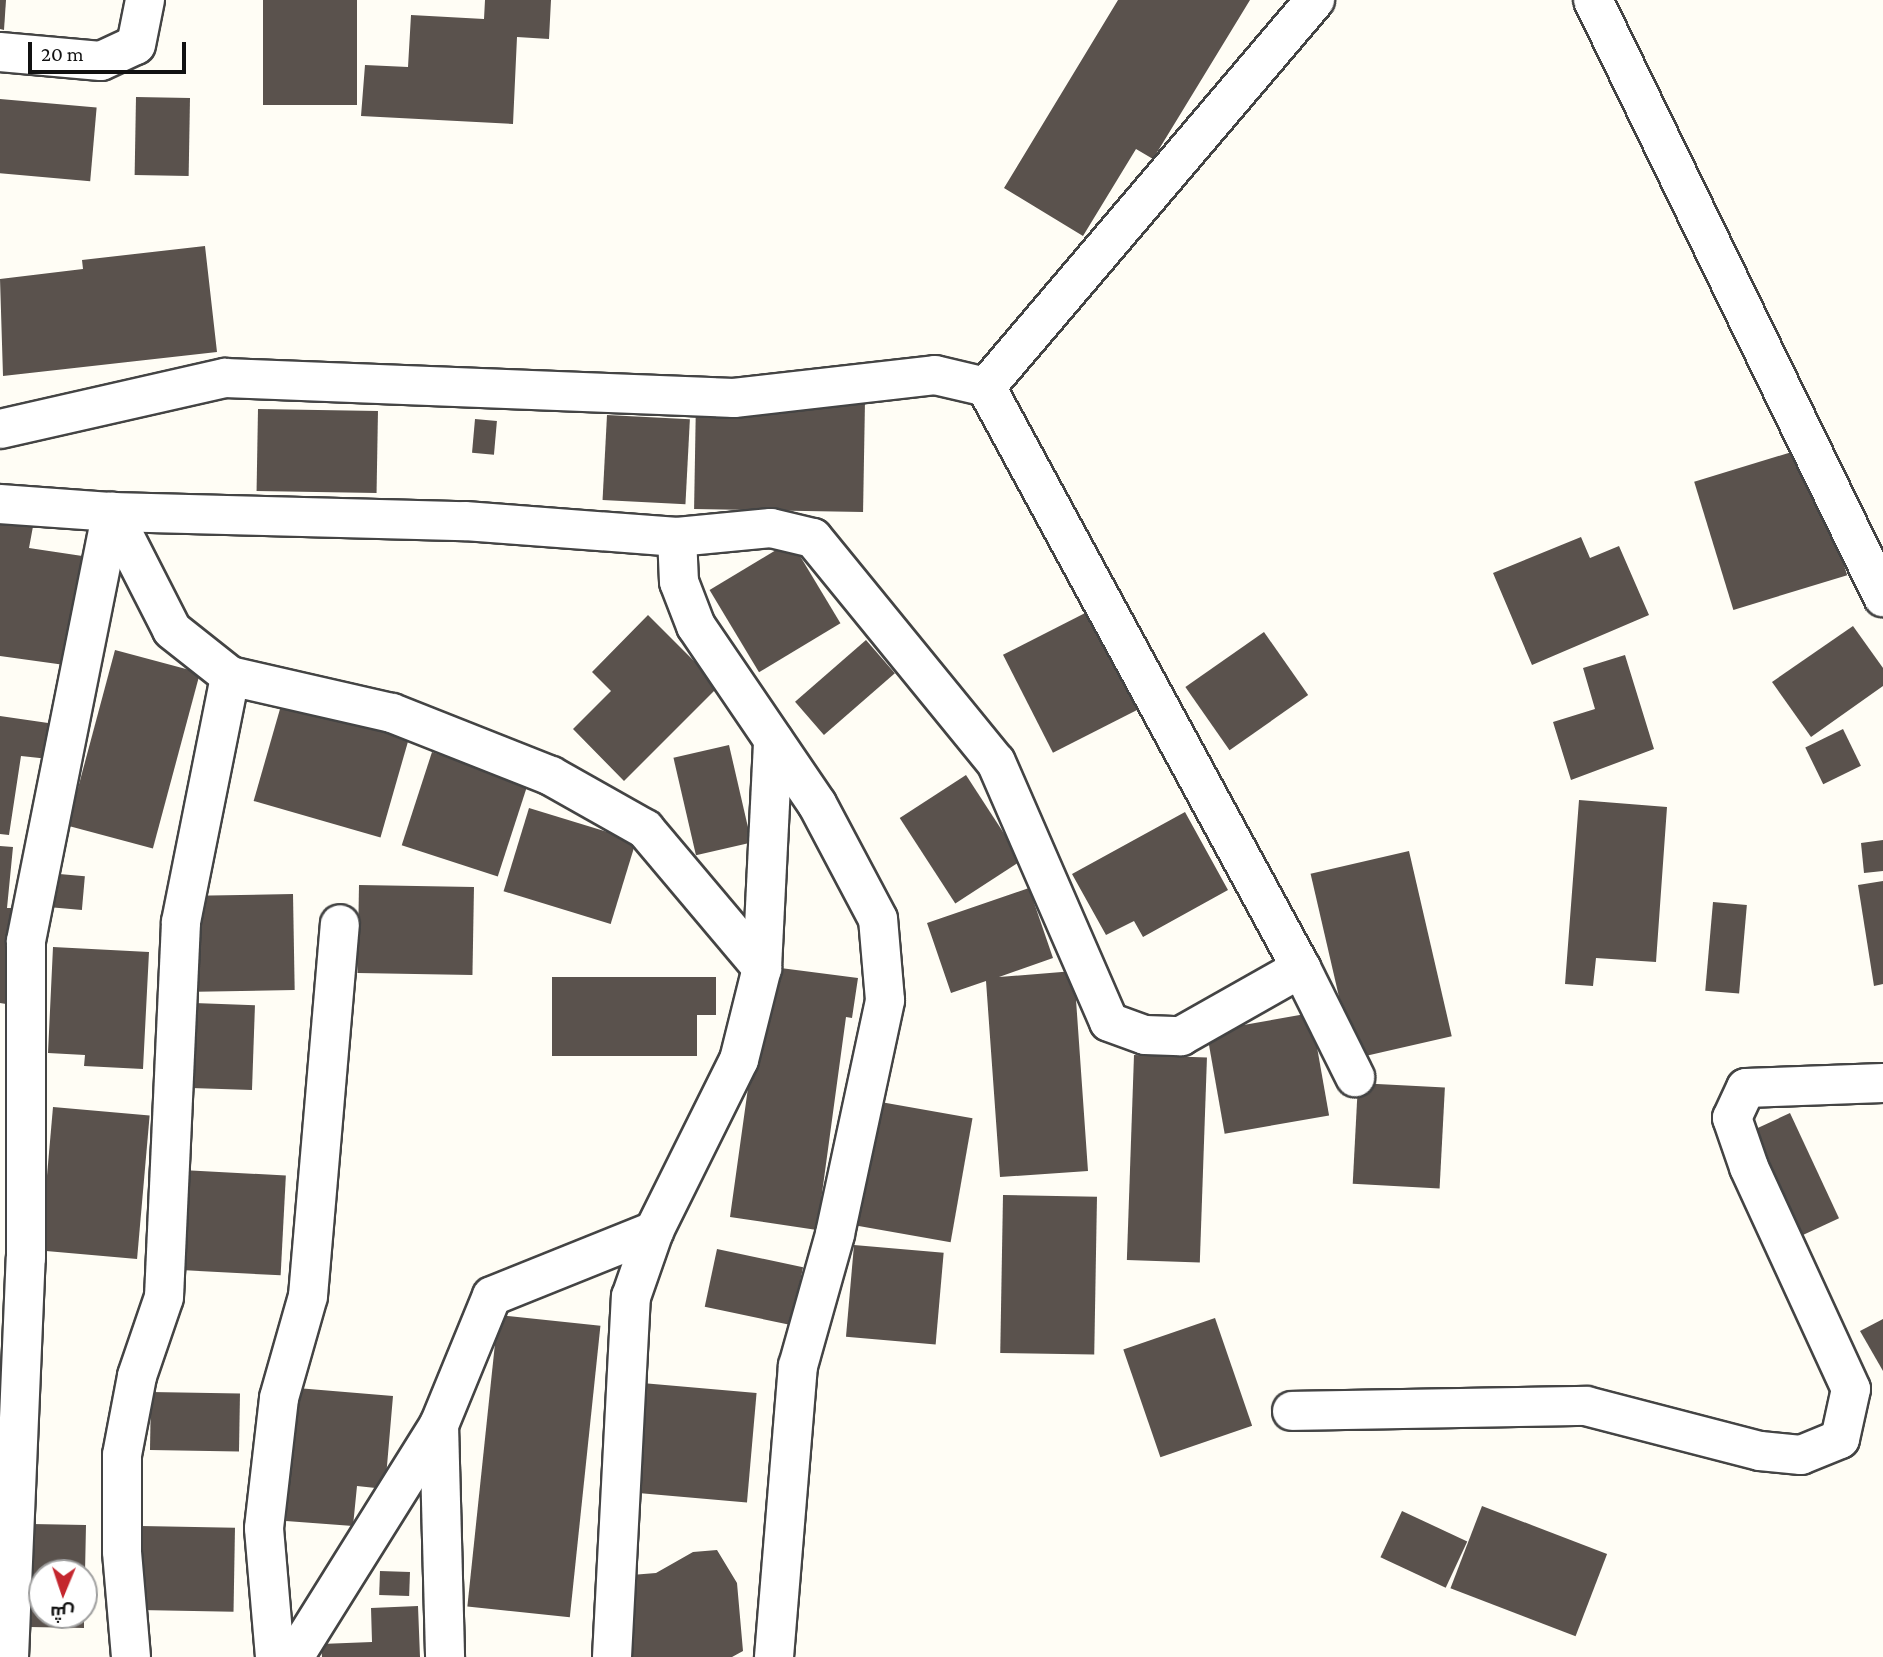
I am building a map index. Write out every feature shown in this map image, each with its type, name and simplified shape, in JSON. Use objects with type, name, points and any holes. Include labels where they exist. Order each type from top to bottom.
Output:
[{"type":"street","points":[[0,52],[101,61],[136,45],[145,0]]},
{"type":"street","points":[[986,387],[1315,0]]},
{"type":"street","points":[[1593,0],[1883,597]]},
{"type":"street","points":[[0,429],[225,378],[734,398],[935,375],[986,387],[1301,968],[1355,1077]]},
{"type":"street","points":[[0,504],[112,512],[465,522],[677,537],[771,528],[813,538],[996,762],[1109,1022],[1145,1035],[1181,1036],[1301,968]]},
{"type":"street","points":[[112,512],[172,630],[230,676],[392,713],[551,776],[645,829],[762,968]]},
{"type":"street","points":[[9,1657],[26,1258],[26,941],[112,512]]},
{"type":"street","points":[[677,537],[678,582],[696,626],[817,804],[877,919],[885,1000],[835,1234],[798,1366],[774,1657]]},
{"type":"street","points":[[131,1657],[122,1551],[122,1455],[137,1376],[164,1297],[181,922],[230,676]]},
{"type":"street","points":[[612,1657],[631,1297],[654,1231],[739,1060],[762,968],[773,740]]},
{"type":"street","points":[[275,1657],[264,1528],[279,1398],[308,1296],[340,924]]},
{"type":"street","points":[[1292,1410],[1586,1406],[1760,1451],[1801,1455],[1840,1439],[1851,1389],[1749,1167],[1732,1118],[1746,1088],[1883,1083]]},
{"type":"street","points":[[294,1657],[439,1424],[492,1296],[654,1231]]},
{"type":"street","points":[[439,1424],[445,1657]]},
{"type":"building","points":[[0,0],[6,0],[4,30],[0,29]]},
{"type":"building","points":[[263,0],[357,0],[357,105],[263,105]]},
{"type":"building","points":[[485,0],[551,0],[549,39],[517,37],[513,124],[361,116],[365,65],[408,67],[411,15],[484,19]]},
{"type":"building","points":[[1118,0],[1250,0],[1153,159],[1136,149],[1083,236],[1004,188]]},
{"type":"building","points":[[136,97],[190,98],[189,176],[135,175]]},
{"type":"building","points":[[0,99],[97,107],[90,181],[0,173]]},
{"type":"building","points":[[205,246],[217,352],[3,376],[0,279],[83,269],[82,260]]},
{"type":"building","points":[[696,399],[865,402],[863,512],[694,509]]},
{"type":"building","points":[[258,409],[378,411],[377,493],[257,491]]},
{"type":"building","points":[[607,415],[690,419],[685,504],[603,500]]},
{"type":"building","points":[[475,419],[497,421],[494,455],[472,453]]},
{"type":"building","points":[[1808,447],[1847,575],[1733,610],[1694,482]]},
{"type":"building","points":[[0,516],[34,521],[29,548],[89,557],[72,666],[0,656]]},
{"type":"building","points":[[1581,537],[1590,558],[1619,546],[1649,615],[1532,665],[1493,573]]},
{"type":"building","points":[[791,541],[840,623],[759,672],[710,590]]},
{"type":"building","points":[[1093,609],[1143,707],[1053,753],[1003,655]]},
{"type":"building","points":[[648,615],[719,686],[624,781],[573,729],[611,691],[592,672]]},
{"type":"building","points":[[1853,626],[1883,668],[1883,686],[1811,737],[1772,682]]},
{"type":"building","points":[[1264,632],[1308,695],[1230,750],[1185,687]]},
{"type":"building","points":[[866,640],[895,673],[824,735],[795,702]]},
{"type":"building","points":[[115,650],[200,673],[153,849],[68,826]]},
{"type":"building","points":[[1625,655],[1654,749],[1571,780],[1553,722],[1595,709],[1583,668]]},
{"type":"building","points":[[282,702],[409,738],[380,837],[254,801]]},
{"type":"building","points":[[0,716],[55,724],[49,759],[21,756],[9,835],[0,834]]},
{"type":"building","points":[[1843,729],[1861,766],[1823,784],[1805,747]]},
{"type":"building","points":[[729,745],[751,842],[696,855],[673,758]]},
{"type":"building","points":[[432,752],[528,783],[498,876],[402,845]]},
{"type":"building","points":[[966,775],[1022,861],[955,904],[900,818]]},
{"type":"building","points":[[1579,800],[1667,807],[1656,962],[1596,958],[1593,986],[1565,984]]},
{"type":"building","points":[[529,808],[636,841],[611,924],[504,891]]},
{"type":"building","points":[[1185,812],[1228,890],[1143,937],[1134,921],[1106,935],[1072,874]]},
{"type":"building","points":[[1883,840],[1883,871],[1864,873],[1861,843]]},
{"type":"building","points":[[0,846],[13,847],[7,908],[14,908],[6,1004],[0,1003]]},
{"type":"building","points":[[1409,851],[1452,1036],[1353,1059],[1311,874]]},
{"type":"building","points":[[48,873],[85,876],[82,910],[45,907]]},
{"type":"building","points":[[1883,881],[1883,984],[1874,986],[1858,885]]},
{"type":"building","points":[[359,885],[474,887],[472,975],[357,973]]},
{"type":"building","points":[[1029,888],[1053,958],[999,977],[1074,971],[1088,1171],[1000,1177],[986,981],[951,993],[927,923]]},
{"type":"building","points":[[293,894],[295,990],[197,992],[195,896]]},
{"type":"building","points":[[1713,902],[1747,905],[1739,994],[1705,991]]},
{"type":"building","points":[[53,947],[149,952],[143,1069],[84,1066],[85,1055],[48,1053]]},
{"type":"building","points":[[765,966],[858,978],[852,1018],[846,1017],[817,1230],[730,1217]]},
{"type":"building","points":[[552,977],[716,977],[716,1015],[697,1015],[697,1056],[552,1056]]},
{"type":"building","points":[[194,1003],[255,1005],[252,1090],[191,1088]]},
{"type":"building","points":[[1311,1013],[1329,1115],[1225,1134],[1207,1031]]},
{"type":"building","points":[[1134,1055],[1207,1058],[1200,1262],[1127,1260]]},
{"type":"building","points":[[1358,1083],[1445,1088],[1440,1188],[1353,1184]]},
{"type":"building","points":[[875,1101],[972,1118],[951,1242],[853,1225]]},
{"type":"building","points":[[53,1107],[150,1115],[137,1259],[40,1250]]},
{"type":"building","points":[[1790,1113],[1839,1218],[1802,1235],[1753,1130]]},
{"type":"building","points":[[182,1170],[286,1175],[281,1275],[177,1270]]},
{"type":"building","points":[[1003,1195],[1097,1197],[1094,1355],[1000,1353]]},
{"type":"building","points":[[854,1245],[944,1253],[936,1344],[846,1337]]},
{"type":"building","points":[[717,1249],[803,1267],[791,1325],[705,1307]]},
{"type":"building","points":[[498,1315],[600,1326],[570,1617],[467,1606]]},
{"type":"building","points":[[1215,1318],[1252,1426],[1160,1457],[1123,1350]]},
{"type":"building","points":[[1883,1319],[1883,1371],[1860,1331]]},
{"type":"building","points":[[642,1383],[757,1393],[747,1503],[632,1493]]},
{"type":"building","points":[[297,1388],[393,1396],[385,1489],[357,1486],[353,1526],[286,1521]]},
{"type":"building","points":[[151,1392],[240,1394],[239,1452],[150,1450]]},
{"type":"building","points":[[1482,1506],[1607,1554],[1576,1636],[1450,1588]]},
{"type":"building","points":[[1402,1511],[1467,1541],[1446,1588],[1380,1557]]},
{"type":"building","points":[[32,1524],[86,1525],[85,1559],[31,1559]]},
{"type":"building","points":[[141,1526],[235,1528],[234,1612],[140,1610]]},
{"type":"building","points":[[717,1550],[737,1583],[743,1651],[732,1657],[625,1657],[619,1576],[656,1573],[693,1552]]},
{"type":"building","points":[[380,1571],[410,1572],[409,1596],[379,1595]]},
{"type":"building","points":[[418,1606],[420,1657],[322,1657],[321,1644],[372,1642],[371,1608]]}]
